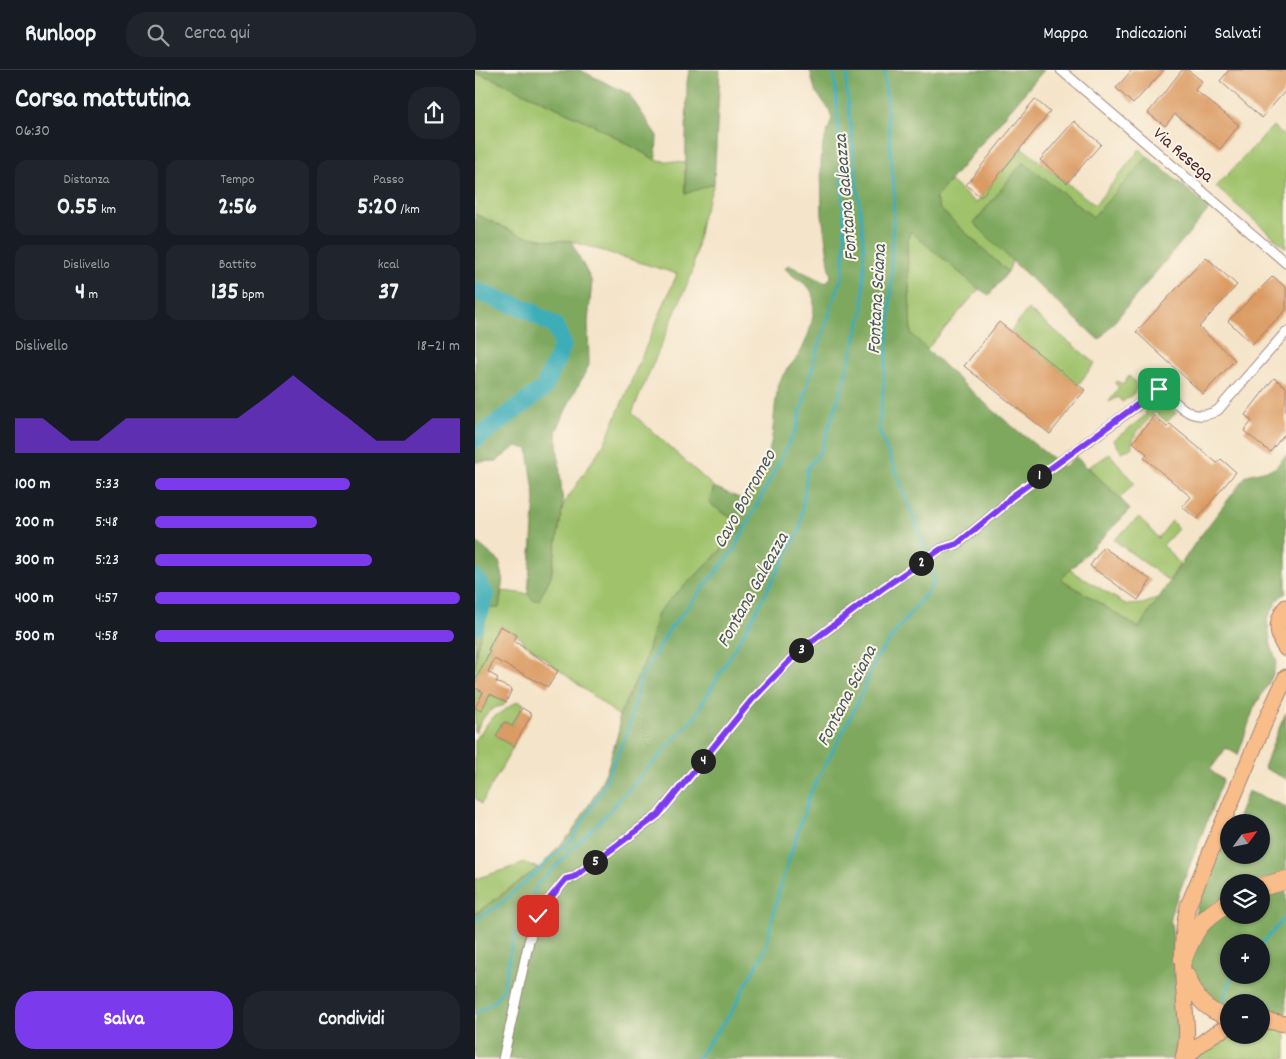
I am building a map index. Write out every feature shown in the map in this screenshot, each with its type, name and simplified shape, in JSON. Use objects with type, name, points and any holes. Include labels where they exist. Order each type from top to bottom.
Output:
[{"type":"highway","points":[[1270,884],[1286,880]]},
{"type":"highway","points":[[1183,963],[1190,940],[1200,924],[1220,908]]},
{"type":"main road","points":[[1286,608],[1281,613],[1278,623],[1281,643],[1286,649]]},
{"type":"main road","points":[[1184,1059],[1188,1029],[1184,994],[1184,921],[1188,906],[1264,724],[1286,677]]},
{"type":"main road","points":[[1183,963],[1196,997],[1207,1008],[1220,1014]]},
{"type":"main road","points":[[1270,1021],[1286,1024]]},
{"type":"main road","points":[[1184,1059],[1198,1045],[1220,1029]]},
{"type":"street","name":"Via Resega","points":[[1061,70],[1286,263]]},
{"type":"street","points":[[503,1059],[529,941],[538,916],[547,902],[566,879],[574,877],[658,815],[751,701],[798,652],[883,588],[941,549],[957,544],[1001,508],[1010,498],[1159,389],[1191,414],[1201,417],[1219,410],[1286,332]]},
{"type":"green space","points":[[475,70],[580,70],[629,94],[657,136],[656,160],[592,124],[492,78],[475,73]]},
{"type":"green space","points":[[689,70],[720,70],[714,184],[685,194],[687,82]]},
{"type":"green space","points":[[810,70],[1044,70],[935,198],[940,209],[1008,272],[989,295],[979,289],[910,231],[907,246],[911,333],[947,369],[1004,420],[1064,467],[1075,456],[1120,498],[1130,510],[1061,579],[1139,628],[1195,543],[1247,475],[1275,468],[1286,455],[1286,593],[1279,598],[1267,619],[1271,646],[1277,661],[1272,677],[1254,708],[1238,755],[1226,748],[1210,770],[1223,780],[1170,916],[1177,969],[1178,1043],[1175,1059],[475,1059],[475,914],[542,865],[572,832],[595,795],[607,770],[619,730],[619,716],[644,663],[658,613],[669,600],[707,565],[743,526],[709,503],[714,487],[746,501],[759,477],[771,444],[779,384],[785,372],[798,356],[811,325],[814,308],[812,293],[807,286],[785,268],[788,265],[826,283],[831,277],[822,215],[821,163],[823,144],[832,119],[829,109],[815,91]]},
{"type":"green space","points":[[475,73],[492,78],[592,124],[656,160],[685,163],[685,193],[714,184],[702,218],[692,273],[632,413],[714,487],[709,503],[743,525],[707,565],[669,600],[658,613],[644,663],[619,716],[523,642],[517,635],[500,626],[488,650],[496,654],[491,667],[484,664],[475,681],[476,651],[489,608],[499,608],[502,591],[528,594],[533,600],[551,576],[563,505],[606,440],[677,274],[571,241],[553,241],[524,237],[475,214]]},
{"type":"green space","points":[[1273,126],[1286,138],[1286,248],[1216,187]]},
{"type":"green space","points":[[1021,147],[1095,205],[1140,149],[1148,157],[1093,217],[1023,163],[974,223],[1012,261],[1008,272],[940,209],[935,198],[950,181],[976,203]]},
{"type":"green space","points":[[1148,157],[1210,208],[1099,340],[1012,261],[974,223],[1023,162],[1093,217]]},
{"type":"green space","points":[[475,214],[520,235],[553,241],[571,241],[592,282],[588,322],[589,365],[556,432],[563,505],[551,576],[539,600],[533,600],[528,594],[535,499],[528,449],[516,446],[497,461],[475,462]]},
{"type":"green space","points":[[910,230],[979,289],[927,349],[911,333],[907,246]]},
{"type":"green space","points":[[1028,309],[1095,363],[1078,385],[1011,331]]},
{"type":"green space","points":[[1129,376],[1136,384],[1136,390],[1122,402],[1118,397],[1109,402],[1119,388],[1115,383],[1117,381],[1123,385]]},
{"type":"green space","points":[[1159,398],[1165,401],[1176,413],[1167,422],[1155,412],[1136,434],[1133,439],[1132,448],[1121,452],[1114,440],[1146,415],[1145,406]]},
{"type":"green space","points":[[1110,454],[1134,483],[1120,498],[1088,467]]},
{"type":"green space","points":[[1139,517],[1158,538],[1172,521],[1178,529],[1163,545],[1180,564],[1169,581],[1114,540]]},
{"type":"green space","points":[[475,541],[499,561],[503,577],[499,608],[489,608],[476,651],[475,668]]},
{"type":"green space","points":[[1070,570],[1127,605],[1143,604],[1158,598],[1139,628],[1061,579]]},
{"type":"green space","points":[[475,688],[483,692],[479,699],[485,703],[490,694],[506,702],[503,706],[489,712],[475,733]]},
{"type":"green space","points":[[518,701],[524,704],[512,726],[504,722],[496,736],[514,746],[481,804],[475,798],[475,740],[491,719]]},
{"type":"green space","points":[[1286,713],[1286,779],[1264,768]]},
{"type":"green space","points":[[1248,791],[1286,807],[1286,873],[1270,877],[1270,874],[1220,874],[1220,901],[1193,920],[1211,865],[1220,852],[1220,864],[1270,864],[1270,814],[1239,814]]},
{"type":"green space","points":[[525,863],[538,868],[475,914],[475,879]]},
{"type":"green space","points":[[1286,891],[1286,1014],[1270,1013],[1270,994],[1220,994],[1220,1009],[1204,996],[1190,975],[1191,957],[1207,928],[1220,919],[1220,924],[1270,924],[1270,896]]},
{"type":"green space","points":[[1270,1028],[1286,1031],[1286,1059],[1195,1059],[1207,1046],[1220,1039],[1220,1044],[1270,1044]]},
{"type":"building","points":[[1132,70],[1164,70],[1133,104],[1116,88]]},
{"type":"building","points":[[1182,70],[1188,70],[1202,81],[1195,90],[1239,125],[1220,149],[1175,114],[1165,126],[1148,113]]},
{"type":"building","points":[[1229,70],[1286,70],[1286,90],[1262,118],[1220,81]]},
{"type":"building","points":[[1035,99],[1050,112],[981,197],[966,185]]},
{"type":"building","points":[[1074,121],[1101,144],[1067,183],[1040,160]]},
{"type":"building","points":[[1206,257],[1237,285],[1199,327],[1235,360],[1203,394],[1136,332]]},
{"type":"building","points":[[1273,276],[1286,288],[1286,310],[1252,344],[1228,321]]},
{"type":"building","points":[[999,322],[1085,390],[1050,434],[964,366]]},
{"type":"building","points":[[1274,378],[1286,387],[1286,432],[1270,452],[1244,431],[1252,421],[1245,415]]},
{"type":"building","points":[[1154,416],[1167,427],[1170,424],[1217,463],[1221,459],[1236,472],[1197,519],[1182,507],[1191,497],[1144,458],[1147,454],[1133,442]]},
{"type":"building","points":[[1103,547],[1151,580],[1138,600],[1090,566]]},
{"type":"building","points":[[500,626],[517,635],[514,641],[558,671],[548,687],[494,659],[488,672],[498,678],[496,682],[512,689],[506,702],[490,694],[481,711],[475,708],[483,692],[475,688],[475,681]]},
{"type":"building","points":[[522,708],[532,714],[514,746],[496,736],[504,722],[512,726]]},
{"type":"waterway","name":"Cavo Borromeo","points":[[475,920],[500,905],[573,838],[602,790],[628,730],[641,678],[670,629],[734,550],[796,429],[814,361],[843,273],[845,237],[833,70]]},
{"type":"waterway","name":"Fontana Galeazza","points":[[475,1014],[494,1002],[503,990],[512,944],[537,885],[601,820],[694,718],[749,624],[800,530],[807,469],[821,451],[842,388],[863,311],[864,246],[846,85],[848,70]]},
{"type":"waterway","name":"Fontana Sciana","points":[[697,1059],[731,1013],[765,950],[779,891],[810,794],[853,712],[879,654],[935,582],[918,528],[879,430],[890,320],[894,192],[884,70]]},
{"type":"waterway","points":[[475,291],[528,310],[555,326],[563,345],[544,388],[475,440]]},
{"type":"waterway","points":[[475,578],[486,595],[475,626]]},
{"type":"waterway","points":[[1270,935],[1286,917]]},
{"type":"waterway","points":[[1225,994],[1229,984]]},
{"type":"route","points":[[538,916],[566,879],[574,877],[658,815],[751,701],[798,652],[883,588],[941,549],[957,544],[1001,508],[1010,498],[1159,389]]}]
